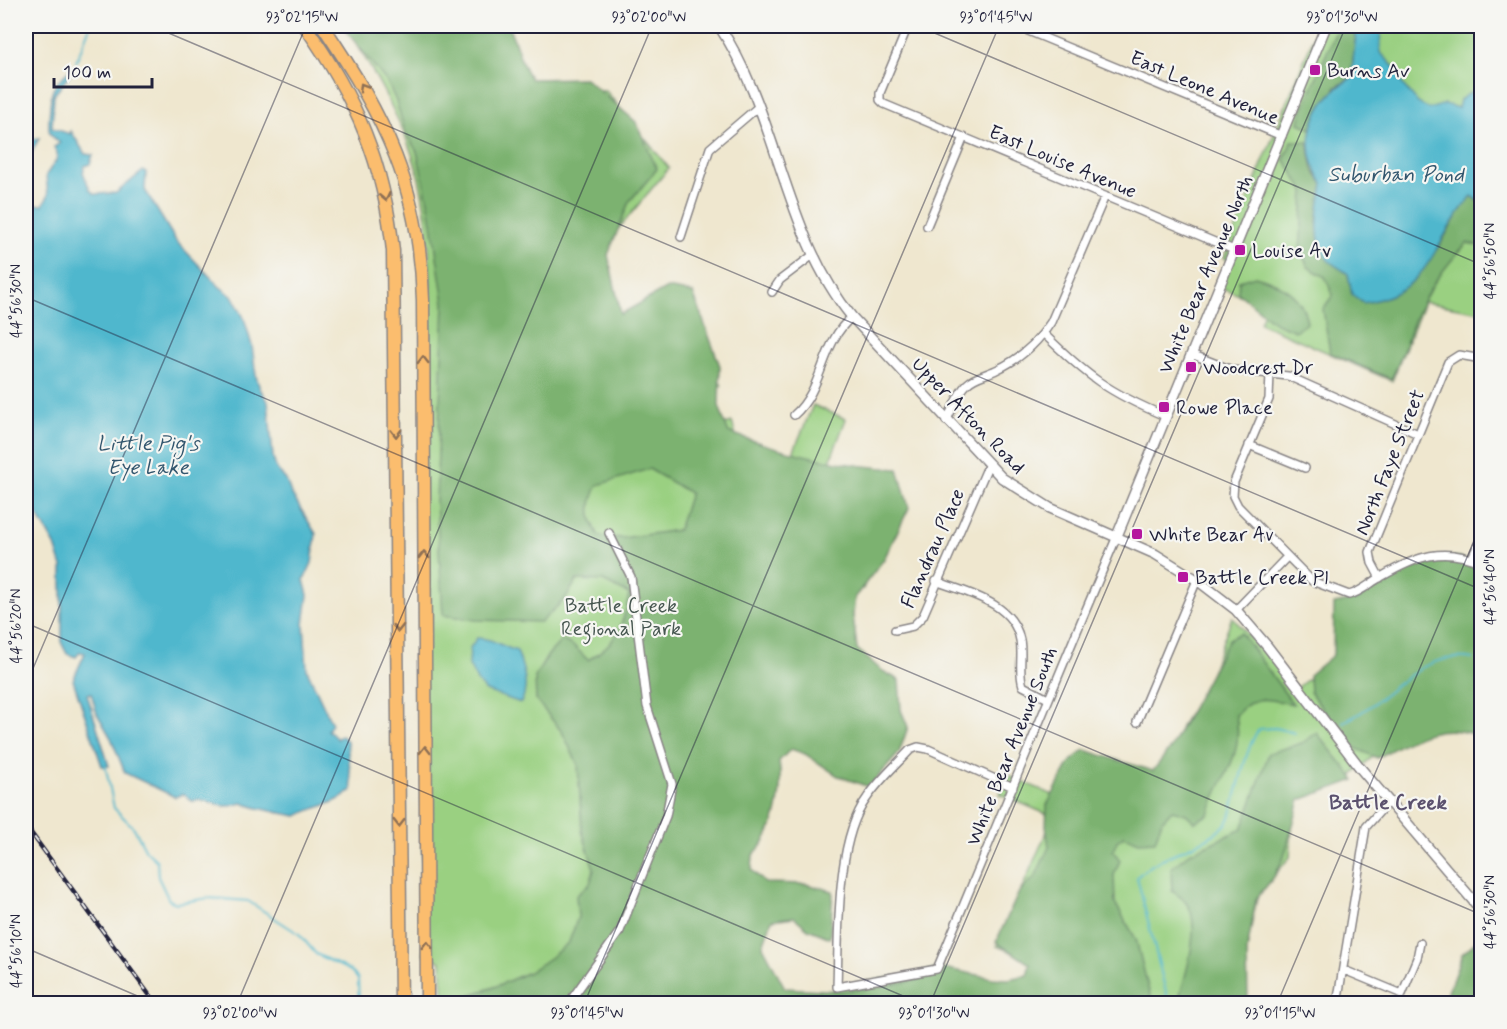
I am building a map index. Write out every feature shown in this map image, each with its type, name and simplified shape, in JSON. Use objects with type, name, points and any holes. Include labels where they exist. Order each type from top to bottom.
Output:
[{"type":"highway","points":[[305,26],[344,85],[366,130],[382,184],[393,251],[401,1004]]},
{"type":"highway","points":[[323,26],[362,85],[388,134],[411,198],[420,243],[423,312],[427,1004]]},
{"type":"street","name":"Upper Afton Road","points":[[719,26],[732,45],[758,107],[813,255],[834,292],[852,317],[988,466],[1033,500],[1155,554],[1197,580],[1236,610],[1261,638],[1388,802],[1480,906]]},
{"type":"street","name":"East Louise Avenue","points":[[908,26],[880,93],[880,100],[1234,250]]},
{"type":"street","name":"East Leone Avenue","points":[[1016,26],[1282,136]]},
{"type":"street","name":"White Bear Avenue North","points":[[1117,536],[1326,26]]},
{"type":"street","points":[[681,237],[710,148],[758,107]]},
{"type":"street","points":[[927,226],[964,137]]},
{"type":"street","points":[[946,421],[959,395],[969,382],[1022,356],[1051,322],[1105,196]]},
{"type":"street","points":[[772,292],[780,280],[813,255]]},
{"type":"street","points":[[794,415],[808,398],[834,336],[852,317]]},
{"type":"street","points":[[1043,333],[1071,362],[1101,385],[1165,416]]},
{"type":"street","points":[[1191,354],[1232,370],[1288,376],[1418,434]]},
{"type":"street","name":"North Faye Street","points":[[1380,578],[1372,563],[1370,552],[1451,358],[1459,355],[1482,359]]},
{"type":"street","points":[[1270,373],[1269,399],[1234,482],[1233,496],[1238,506],[1286,558],[1312,581],[1344,594],[1355,594],[1380,578],[1413,562],[1444,552],[1482,562]]},
{"type":"street","points":[[1249,445],[1305,468]]},
{"type":"street","name":"Flandrau Place","points":[[895,630],[907,629],[919,621],[988,466]]},
{"type":"street","points":[[568,1004],[620,931],[666,816],[672,784],[647,706],[631,577],[609,533]]},
{"type":"street","name":"White Bear Avenue South","points":[[1013,786],[928,749],[918,747],[910,750],[867,797],[854,824],[841,889],[837,987],[937,969],[1117,536]]},
{"type":"street","points":[[1472,558],[1482,536]]},
{"type":"street","points":[[1236,610],[1286,558]]},
{"type":"street","points":[[1137,722],[1197,580]]},
{"type":"street","points":[[936,581],[992,604],[1006,613],[1018,633],[1020,677],[1023,686],[1048,699]]},
{"type":"street","points":[[1337,1004],[1366,827],[1388,802]]},
{"type":"street","points":[[1344,970],[1402,994],[1417,958],[1420,943]]},
{"type":"green space","name":"Battle Creek Regional Park","points":[[342,26],[507,26],[531,79],[585,78],[636,122],[657,169],[629,202],[608,255],[621,314],[667,288],[693,293],[720,366],[719,406],[728,432],[812,457],[855,465],[898,469],[909,508],[884,559],[855,597],[853,615],[857,649],[881,670],[899,680],[901,710],[908,727],[899,753],[869,787],[838,776],[805,754],[791,749],[779,761],[780,786],[777,811],[768,835],[753,855],[752,870],[765,883],[806,884],[833,891],[830,938],[808,929],[794,917],[772,920],[763,946],[785,988],[841,991],[880,987],[916,980],[943,968],[993,978],[1008,979],[1027,975],[1030,964],[996,942],[1019,892],[1035,877],[1049,847],[1046,826],[1047,805],[1071,761],[1085,750],[1153,771],[1171,747],[1229,639],[1241,633],[1293,704],[1262,699],[1250,703],[1236,715],[1238,730],[1234,755],[1209,814],[1195,822],[1186,814],[1172,810],[1162,821],[1155,841],[1139,842],[1124,836],[1117,841],[1113,851],[1120,860],[1114,875],[1115,903],[1136,939],[1152,1003],[444,1003],[492,988],[529,972],[569,942],[578,917],[576,896],[590,883],[594,869],[582,831],[578,765],[562,732],[536,700],[535,677],[548,655],[562,640],[575,647],[588,660],[606,647],[618,633],[629,594],[603,581],[577,580],[565,599],[541,622],[476,620],[443,615],[436,502],[444,303],[430,211],[417,152],[405,131],[396,101],[387,82]],"holes":[[[649,469],[690,493],[678,530],[622,538],[599,536],[591,517],[592,498],[598,485]]]},
{"type":"green space","name":"Battle Creek Regional Park","points":[[346,26],[471,26],[528,84],[606,91],[669,168],[610,239],[603,253],[612,328],[676,291],[722,386],[697,402],[703,432],[732,422],[740,450],[787,467],[813,405],[846,419],[824,477],[898,496],[863,589],[843,580],[770,753],[746,867],[738,931],[498,986],[444,1003],[441,962],[424,954],[421,550],[430,323],[428,235],[422,195],[407,141],[383,90]]},
{"type":"green space","points":[[1318,26],[1481,26],[1481,312],[1424,302],[1392,381],[1260,323],[1266,306],[1220,287],[1230,261],[1224,258]]},
{"type":"green space","points":[[1338,26],[1357,26],[1351,78],[1336,87],[1311,129],[1299,123],[1301,114]]},
{"type":"green space","points":[[1292,141],[1308,142],[1313,170],[1323,184],[1317,222],[1329,260],[1348,274],[1352,294],[1438,248],[1462,207],[1472,196],[1481,203],[1481,246],[1467,243],[1437,279],[1424,299],[1391,379],[1330,353],[1323,309],[1333,295],[1325,277],[1308,267],[1300,250],[1304,191],[1284,159]]},
{"type":"green space","points":[[1255,276],[1281,286],[1296,298],[1305,313],[1307,323],[1295,331],[1274,322],[1238,293],[1239,281]]},
{"type":"green space","points":[[1442,557],[1459,557],[1481,567],[1481,733],[1421,716],[1354,773],[1352,779],[1294,798],[1290,857],[1258,895],[1246,944],[1247,1003],[813,1004],[837,987],[937,969],[1032,989],[1043,965],[997,946],[1053,817],[1000,794],[1008,775],[1062,799],[1158,783],[1182,724],[1206,686],[1232,617],[1297,688],[1343,650],[1352,605],[1375,585]]},
{"type":"green space","points":[[1446,558],[1481,569],[1481,737],[1453,730],[1440,731],[1415,738],[1377,758],[1353,747],[1310,692],[1309,675],[1333,655],[1334,604],[1358,599],[1397,573]]},
{"type":"green space","points":[[1317,733],[1355,780],[1300,800],[1284,857],[1274,877],[1256,899],[1247,951],[1248,1003],[1177,1003],[1190,952],[1193,924],[1191,912],[1186,903],[1172,891],[1171,868],[1190,853],[1242,829],[1269,753],[1302,743]]},
{"type":"green space","points":[[1481,937],[1481,959],[1474,968],[1481,990],[1472,1003],[1444,1003],[1462,954]]},
{"type":"water","name":"Suburban Pond","points":[[1357,26],[1381,26],[1380,52],[1396,69],[1403,85],[1418,103],[1429,109],[1445,104],[1458,108],[1460,100],[1471,92],[1482,92],[1481,203],[1472,196],[1458,213],[1429,262],[1404,288],[1386,297],[1363,303],[1352,294],[1348,274],[1328,260],[1319,242],[1318,223],[1323,184],[1315,169],[1310,140],[1318,112],[1327,99],[1351,78]]},
{"type":"water","name":"Little Pig's Eye Lake","points":[[71,69],[73,71],[54,95],[52,128],[70,134],[71,131],[85,154],[93,155],[90,164],[85,166],[83,172],[90,190],[95,194],[116,193],[143,171],[146,172],[145,190],[176,241],[219,286],[233,297],[244,318],[260,389],[268,401],[276,468],[286,480],[291,493],[316,534],[312,563],[304,580],[308,595],[304,624],[307,670],[332,724],[328,730],[337,739],[341,735],[347,741],[352,790],[340,799],[297,816],[242,803],[226,806],[199,800],[192,801],[183,794],[175,797],[125,773],[111,738],[97,714],[91,693],[87,694],[109,766],[102,766],[73,680],[85,653],[80,652],[76,657],[67,654],[62,644],[62,567],[55,545],[30,502],[26,481],[26,195],[33,205],[43,205],[48,196],[46,175],[57,159],[54,147],[60,143],[51,136],[49,131],[52,91]]},
{"type":"water","points":[[26,134],[31,140],[39,138],[26,164]]},
{"type":"water","points":[[477,638],[489,640],[517,651],[525,683],[521,703],[486,691],[477,681],[469,665],[470,648]]},
{"type":"waterway","points":[[76,62],[90,26]]},
{"type":"waterway","name":"Battle Creek","points":[[1343,722],[1375,703],[1419,670],[1435,662],[1453,658],[1473,659]]},
{"type":"waterway","name":"Battle Creek","points":[[1169,1004],[1137,877],[1159,861],[1207,839],[1227,823],[1247,754],[1259,729],[1275,728],[1295,733]]},
{"type":"waterway","name":"Battle Creek","points":[[105,764],[114,808],[134,828],[146,851],[157,861],[158,877],[169,900],[176,903],[209,898],[248,901],[299,934],[316,954],[351,971],[358,979],[359,1004]]},
{"type":"railway","points":[[26,826],[156,1004]]},
{"type":"place","name":"Burns Av","points":[[1315,70]]},
{"type":"place","name":"Louise Av","points":[[1240,250]]},
{"type":"place","name":"Woodcrest Dr","points":[[1191,367]]},
{"type":"place","name":"Rowe Place","points":[[1164,407]]},
{"type":"place","name":"White Bear Av","points":[[1137,534]]},
{"type":"place","name":"Battle Creek Pl","points":[[1183,577]]},
{"type":"district","name":"Battle Creek","points":[[1388,802]]}]
